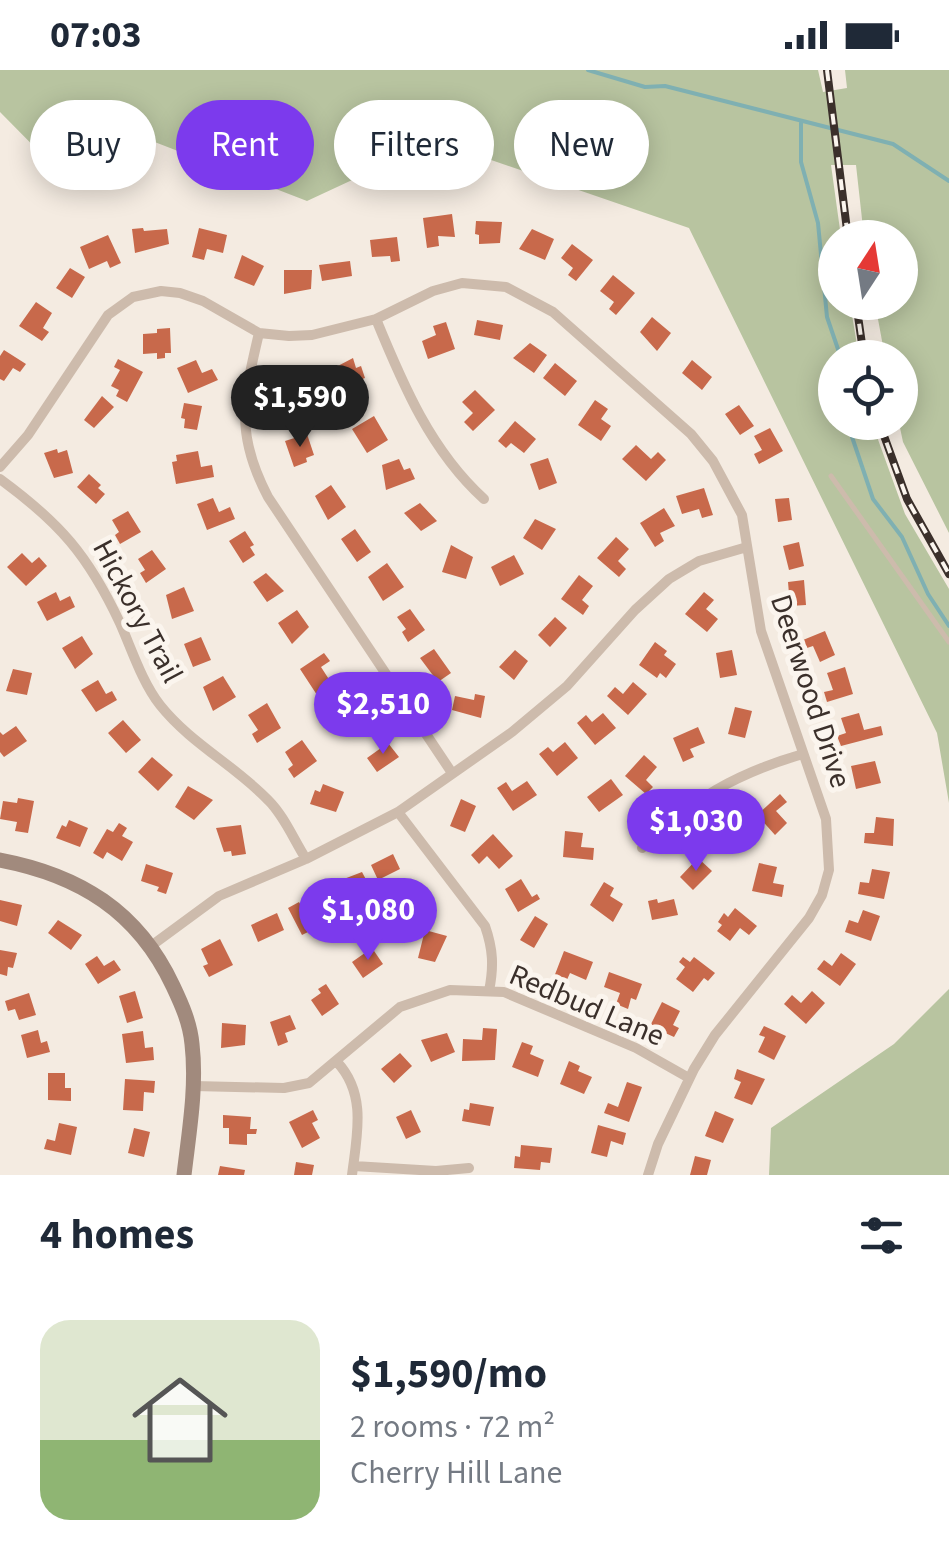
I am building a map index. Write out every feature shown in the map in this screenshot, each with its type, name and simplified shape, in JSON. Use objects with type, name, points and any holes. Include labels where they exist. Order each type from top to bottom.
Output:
[{"type":"street","name":"Deerwood Drive","points":[[0,467],[28,435],[108,315],[145,293],[180,293],[203,301],[259,333],[312,335],[376,320],[433,291],[462,283],[506,287],[540,304],[590,343],[691,434],[713,461],[742,515],[761,631],[826,818],[829,870],[822,895],[808,918],[715,1035],[689,1078],[648,1175]]},
{"type":"street","points":[[376,320],[421,418],[464,481],[484,500]]},
{"type":"street","points":[[259,333],[243,433],[252,468],[452,773]]},
{"type":"street","name":"Hickory Trail","points":[[0,478],[38,506],[70,539],[97,578],[156,700],[199,744],[273,804],[306,859]]},
{"type":"street","points":[[151,946],[219,896],[306,859],[398,812],[512,732],[567,686],[669,579],[699,560],[747,547]]},
{"type":"street","points":[[642,848],[692,803],[762,766],[803,754]]},
{"type":"street","points":[[398,812],[485,926],[494,967],[489,990]]},
{"type":"street","points":[[0,860],[65,878],[90,892],[120,912],[161,960],[186,1013],[192,1044],[194,1086],[184,1175]]},
{"type":"street","name":"Redbud Lane","points":[[194,1086],[284,1088],[309,1083],[400,1007],[450,990],[504,992],[587,1025],[689,1078]]},
{"type":"street","points":[[336,1062],[350,1076],[357,1096],[353,1170],[469,1168]]},
{"type":"lane","points":[[830,476],[949,642]]},
{"type":"green space","points":[[0,70],[818,70],[823,92],[847,88],[845,70],[949,70],[949,533],[903,440],[918,440],[918,340],[882,340],[878,320],[918,320],[918,220],[862,220],[856,165],[831,165],[839,220],[818,220],[818,320],[853,320],[856,340],[818,340],[818,440],[878,440],[905,514],[949,589],[949,803],[937,733],[689,228],[578,190],[649,190],[649,100],[514,100],[514,168],[494,161],[494,100],[334,100],[334,188],[307,201],[279,190],[314,190],[314,100],[176,100],[176,150],[156,143],[156,100],[30,100],[30,142],[0,112]]},
{"type":"green space","points":[[949,989],[949,1175],[769,1175],[771,1128],[894,1044]]},
{"type":"building","points":[[452,214],[455,237],[438,236],[439,246],[427,248],[423,218]]},
{"type":"building","points":[[476,221],[502,222],[500,243],[479,244]]},
{"type":"building","points":[[199,228],[227,235],[223,253],[207,249],[204,260],[192,257]]},
{"type":"building","points":[[132,229],[167,229],[169,244],[135,253]]},
{"type":"building","points":[[532,229],[554,239],[545,260],[519,249]]},
{"type":"building","points":[[108,235],[121,263],[110,268],[107,261],[89,269],[80,247]]},
{"type":"building","points":[[397,237],[400,261],[391,262],[390,256],[372,257],[370,240]]},
{"type":"building","points":[[572,244],[593,260],[576,281],[568,275],[573,268],[561,258]]},
{"type":"building","points":[[242,255],[264,266],[254,286],[234,278]]},
{"type":"building","points":[[350,261],[352,276],[322,281],[319,265]]},
{"type":"building","points":[[70,268],[85,277],[72,298],[56,288]]},
{"type":"building","points":[[284,270],[312,270],[311,289],[284,294]]},
{"type":"building","points":[[613,275],[635,293],[616,315],[609,309],[614,302],[600,291]]},
{"type":"building","points":[[36,302],[52,313],[43,328],[49,332],[42,341],[19,326]]},
{"type":"building","points":[[652,317],[671,333],[657,351],[640,332]]},
{"type":"building","points":[[477,320],[503,325],[500,340],[474,335]]},
{"type":"building","points":[[446,322],[455,349],[428,359],[422,341],[436,335],[433,326]]},
{"type":"building","points":[[170,328],[171,353],[157,359],[157,353],[143,354],[143,334]]},
{"type":"building","points":[[530,343],[547,355],[534,373],[513,358]]},
{"type":"building","points":[[4,350],[26,364],[20,372],[13,368],[4,381],[0,379],[0,356]]},
{"type":"building","points":[[353,358],[365,378],[350,384],[352,390],[342,393],[334,368]]},
{"type":"building","points":[[118,359],[143,372],[127,402],[116,396],[119,390],[111,386],[120,370],[114,367]]},
{"type":"building","points":[[196,360],[202,373],[212,369],[218,380],[188,393],[177,368]]},
{"type":"building","points":[[692,360],[712,377],[702,390],[682,373]]},
{"type":"building","points":[[555,363],[577,381],[565,396],[543,378]]},
{"type":"building","points":[[300,387],[306,416],[278,421],[276,410],[286,409],[282,391]]},
{"type":"building","points":[[475,390],[495,410],[473,431],[464,422],[473,413],[462,402]]},
{"type":"building","points":[[102,396],[114,407],[94,428],[84,420]]},
{"type":"building","points":[[595,400],[608,409],[601,419],[611,426],[601,441],[578,425]]},
{"type":"building","points":[[184,403],[202,406],[197,430],[184,428]]},
{"type":"building","points":[[739,405],[754,426],[740,435],[725,414]]},
{"type":"building","points":[[374,416],[388,440],[367,453],[352,429]]},
{"type":"building","points":[[515,421],[536,439],[524,453],[511,443],[506,448],[498,441]]},
{"type":"building","points":[[770,428],[783,451],[759,464],[754,454],[762,450],[754,436]]},
{"type":"building","points":[[307,434],[314,455],[294,467],[285,441]]},
{"type":"building","points":[[636,445],[651,459],[658,452],[666,460],[646,481],[622,459]]},
{"type":"building","points":[[57,449],[58,453],[67,450],[73,473],[54,478],[44,453]]},
{"type":"building","points":[[198,451],[201,467],[212,465],[214,477],[176,484],[172,462],[177,461],[176,455]]},
{"type":"building","points":[[548,458],[557,483],[539,490],[530,464]]},
{"type":"building","points":[[399,459],[415,479],[386,490],[382,465]]},
{"type":"building","points":[[89,474],[105,494],[96,504],[77,487]]},
{"type":"building","points":[[331,485],[346,507],[328,520],[315,496]]},
{"type":"building","points":[[704,488],[713,515],[702,518],[699,509],[682,514],[676,496]]},
{"type":"building","points":[[213,498],[219,512],[230,507],[235,519],[207,530],[197,504]]},
{"type":"building","points":[[789,498],[792,520],[778,522],[775,499]]},
{"type":"building","points":[[420,503],[437,521],[421,531],[404,513]]},
{"type":"building","points":[[664,508],[675,526],[660,533],[664,541],[655,547],[640,523]]},
{"type":"building","points":[[128,511],[141,532],[120,544],[112,520]]},
{"type":"building","points":[[535,519],[556,529],[542,550],[523,538]]},
{"type":"building","points":[[355,529],[371,552],[357,562],[341,539]]},
{"type":"building","points":[[245,531],[255,555],[243,563],[229,541]]},
{"type":"building","points":[[616,537],[629,549],[618,561],[626,569],[619,577],[597,558]]},
{"type":"building","points":[[799,542],[804,566],[789,570],[783,546]]},
{"type":"building","points":[[451,545],[473,557],[466,579],[442,572]]},
{"type":"building","points":[[152,550],[166,569],[146,583],[140,573],[145,570],[138,559]]},
{"type":"building","points":[[22,553],[32,563],[39,557],[47,566],[26,586],[7,567]]},
{"type":"building","points":[[514,555],[524,574],[500,586],[491,567]]},
{"type":"building","points":[[387,563],[404,587],[383,601],[368,577]]},
{"type":"building","points":[[266,573],[284,591],[267,602],[253,582]]},
{"type":"building","points":[[579,575],[593,586],[582,600],[589,606],[583,615],[561,599]]},
{"type":"building","points":[[804,580],[806,605],[790,606],[788,582]]},
{"type":"building","points":[[184,587],[194,611],[172,619],[166,595]]},
{"type":"building","points":[[56,592],[60,601],[70,596],[75,607],[47,621],[37,602]]},
{"type":"building","points":[[704,592],[714,600],[706,609],[718,619],[707,632],[685,614]]},
{"type":"building","points":[[410,609],[425,630],[408,642],[402,632],[406,629],[397,617]]},
{"type":"building","points":[[297,610],[309,627],[292,644],[278,623]]},
{"type":"building","points":[[555,617],[567,628],[550,647],[538,635]]},
{"type":"building","points":[[825,631],[835,655],[820,662],[813,646],[807,648],[803,640]]},
{"type":"building","points":[[82,636],[93,654],[75,669],[62,648]]},
{"type":"building","points":[[201,637],[211,660],[193,667],[184,644]]},
{"type":"building","points":[[655,642],[676,664],[666,678],[660,673],[657,678],[639,665]]},
{"type":"building","points":[[434,649],[451,673],[438,682],[420,658]]},
{"type":"building","points":[[515,650],[528,661],[514,680],[499,667]]},
{"type":"building","points":[[732,650],[737,675],[720,678],[716,653]]},
{"type":"building","points":[[324,653],[330,661],[321,667],[332,684],[317,695],[300,669]]},
{"type":"building","points":[[845,667],[853,694],[827,702],[824,692],[833,690],[827,673]]},
{"type":"building","points":[[13,669],[32,673],[27,695],[6,691]]},
{"type":"building","points":[[223,676],[236,697],[213,711],[203,687]]},
{"type":"building","points":[[98,680],[106,694],[112,691],[117,700],[96,712],[81,690]]},
{"type":"building","points":[[633,682],[647,694],[628,715],[607,696],[615,687],[623,694]]},
{"type":"building","points":[[475,694],[485,696],[481,718],[452,710],[455,696],[474,700]]},
{"type":"building","points":[[347,695],[367,710],[349,727],[332,709]]},
{"type":"building","points":[[267,703],[281,728],[257,743],[252,734],[258,730],[248,715]]},
{"type":"building","points":[[735,707],[752,711],[745,738],[728,734]]},
{"type":"building","points":[[603,713],[616,728],[595,745],[577,723],[586,715],[592,722]]},
{"type":"building","points":[[859,713],[864,730],[881,726],[883,735],[841,746],[837,736],[846,733],[841,718]]},
{"type":"building","points":[[123,720],[141,740],[126,753],[108,733]]},
{"type":"building","points":[[16,726],[27,741],[4,757],[0,752],[0,732],[3,735]]},
{"type":"building","points":[[698,727],[705,743],[690,749],[694,757],[683,762],[673,738]]},
{"type":"building","points":[[302,740],[317,761],[294,778],[288,769],[293,765],[285,752]]},
{"type":"building","points":[[565,742],[578,758],[557,776],[539,754],[548,747],[553,752]]},
{"type":"building","points":[[388,743],[399,757],[377,772],[367,758]]},
{"type":"building","points":[[644,755],[657,767],[646,780],[653,787],[646,794],[625,776]]},
{"type":"building","points":[[152,757],[173,775],[158,791],[138,772]]},
{"type":"building","points":[[875,761],[881,783],[856,789],[851,766]]},
{"type":"building","points":[[611,779],[623,795],[599,812],[587,797]]},
{"type":"building","points":[[527,781],[537,795],[513,811],[497,788],[506,782],[512,791]]},
{"type":"building","points":[[323,784],[344,792],[336,812],[310,804],[315,790],[320,792]]},
{"type":"building","points":[[188,786],[213,800],[194,820],[175,807]]},
{"type":"building","points":[[780,794],[787,802],[776,811],[787,823],[775,835],[757,815]]},
{"type":"building","points":[[18,798],[34,801],[28,833],[15,831],[17,822],[0,819],[3,801],[17,803]]},
{"type":"building","points":[[461,799],[476,806],[465,832],[450,826]]},
{"type":"building","points":[[876,817],[894,819],[893,846],[864,843],[865,833],[874,833]]},
{"type":"building","points":[[69,820],[88,828],[80,847],[56,838]]},
{"type":"building","points":[[730,820],[741,835],[718,848],[711,839]]},
{"type":"building","points":[[119,823],[127,828],[122,836],[133,842],[122,861],[107,852],[103,859],[93,853],[107,829],[113,832]]},
{"type":"building","points":[[241,825],[246,854],[232,856],[231,851],[224,852],[216,828]]},
{"type":"building","points":[[565,831],[583,833],[581,847],[594,848],[593,860],[563,857]]},
{"type":"building","points":[[493,834],[513,856],[499,869],[487,856],[479,864],[471,855]]},
{"type":"building","points":[[393,854],[400,869],[378,880],[371,865]]},
{"type":"building","points":[[698,858],[712,871],[693,890],[680,877]]},
{"type":"building","points":[[759,863],[777,867],[773,883],[784,885],[782,897],[752,891]]},
{"type":"building","points":[[146,864],[173,873],[166,894],[141,881]]},
{"type":"building","points":[[872,869],[890,872],[884,899],[858,894],[860,882],[869,883]]},
{"type":"building","points":[[362,872],[371,889],[347,902],[336,882]]},
{"type":"building","points":[[521,879],[532,897],[537,894],[540,899],[518,912],[505,889]]},
{"type":"building","points":[[604,882],[614,888],[610,896],[623,904],[613,922],[590,905]]},
{"type":"building","points":[[657,899],[658,903],[674,899],[678,915],[652,920],[648,901]]},
{"type":"building","points":[[0,900],[22,905],[17,926],[0,921]]},
{"type":"building","points":[[299,902],[304,911],[318,904],[328,922],[302,935],[288,908]]},
{"type":"building","points":[[735,908],[757,926],[749,935],[740,928],[730,941],[717,931],[722,925],[718,922],[724,913],[728,917]]},
{"type":"building","points":[[863,910],[880,916],[871,941],[845,932],[849,920],[858,923]]},
{"type":"building","points":[[277,913],[284,930],[258,942],[251,925]]},
{"type":"building","points":[[535,916],[548,924],[534,948],[520,940]]},
{"type":"building","points":[[58,920],[82,935],[71,950],[48,933]]},
{"type":"building","points":[[425,930],[447,936],[435,962],[418,958]]},
{"type":"building","points":[[220,939],[233,965],[209,977],[201,949]]},
{"type":"building","points":[[372,948],[383,964],[363,978],[352,962]]},
{"type":"building","points":[[0,950],[17,953],[7,976],[0,974]]},
{"type":"building","points":[[564,951],[593,962],[586,980],[570,973],[566,982],[554,977]]},
{"type":"building","points":[[841,953],[856,964],[840,986],[817,969],[824,960],[832,966]]},
{"type":"building","points":[[97,956],[104,966],[114,960],[121,970],[98,984],[85,964]]},
{"type":"building","points":[[683,957],[690,962],[694,957],[715,973],[708,981],[704,978],[693,992],[676,979],[685,967],[679,962]]},
{"type":"building","points":[[609,972],[642,984],[628,1009],[616,1004],[620,993],[604,987]]},
{"type":"building","points":[[326,984],[339,1004],[322,1016],[311,1000]]},
{"type":"building","points":[[135,991],[143,1018],[127,1023],[119,996]]},
{"type":"building","points":[[812,991],[825,1003],[806,1024],[784,1004],[792,995],[801,1003]]},
{"type":"building","points":[[29,993],[36,1015],[19,1020],[15,1009],[8,1011],[5,1001]]},
{"type":"building","points":[[662,1002],[680,1011],[673,1025],[679,1028],[674,1037],[650,1026]]},
{"type":"building","points":[[290,1015],[296,1029],[285,1033],[288,1042],[278,1046],[270,1022]]},
{"type":"building","points":[[222,1023],[246,1025],[245,1045],[221,1048]]},
{"type":"building","points":[[764,1026],[786,1036],[774,1060],[758,1052],[765,1037],[759,1035]]},
{"type":"building","points":[[483,1028],[497,1029],[495,1060],[462,1061],[463,1039],[482,1040]]},
{"type":"building","points":[[38,1030],[41,1043],[47,1041],[50,1052],[27,1058],[21,1035]]},
{"type":"building","points":[[143,1031],[145,1048],[153,1047],[154,1060],[126,1063],[122,1034]]},
{"type":"building","points":[[447,1033],[455,1052],[431,1062],[421,1040]]},
{"type":"building","points":[[522,1042],[533,1046],[530,1054],[544,1060],[538,1077],[512,1067]]},
{"type":"building","points":[[400,1053],[412,1066],[394,1083],[381,1069]]},
{"type":"building","points":[[569,1061],[580,1066],[578,1071],[592,1077],[584,1094],[560,1084]]},
{"type":"building","points":[[737,1069],[765,1079],[752,1105],[734,1098],[741,1082],[734,1079]]},
{"type":"building","points":[[48,1073],[65,1073],[65,1088],[71,1088],[71,1101],[48,1100]]},
{"type":"building","points":[[125,1079],[155,1081],[154,1093],[144,1092],[143,1111],[123,1110]]},
{"type":"building","points":[[627,1082],[642,1087],[629,1122],[604,1113],[608,1103],[618,1107]]},
{"type":"building","points":[[470,1103],[494,1107],[490,1126],[462,1121],[464,1109],[469,1110]]},
{"type":"building","points":[[313,1110],[318,1120],[312,1123],[320,1138],[302,1148],[289,1122]]},
{"type":"building","points":[[411,1110],[421,1132],[406,1139],[396,1117]]},
{"type":"building","points":[[715,1111],[734,1119],[723,1143],[705,1136]]},
{"type":"building","points":[[223,1115],[251,1117],[250,1129],[257,1129],[256,1134],[247,1134],[247,1145],[229,1144],[229,1128],[223,1128]]},
{"type":"building","points":[[59,1123],[77,1127],[71,1155],[44,1149],[47,1139],[55,1141]]},
{"type":"building","points":[[598,1125],[626,1133],[623,1145],[611,1141],[607,1157],[591,1153]]},
{"type":"building","points":[[134,1128],[150,1132],[144,1157],[128,1153]]},
{"type":"building","points":[[521,1145],[552,1148],[550,1163],[541,1162],[540,1170],[514,1168]]},
{"type":"building","points":[[695,1156],[711,1160],[707,1175],[690,1175]]},
{"type":"building","points":[[296,1162],[314,1165],[312,1175],[294,1175]]},
{"type":"building","points":[[220,1166],[245,1170],[244,1175],[218,1175]]},
{"type":"waterway","points":[[588,70],[645,87],[665,86],[893,144],[949,181]]},
{"type":"waterway","points":[[801,123],[801,162],[818,223],[827,317],[835,340]]},
{"type":"waterway","points":[[853,440],[873,499],[902,537],[928,594],[949,626]]},
{"type":"railway","points":[[827,70],[846,220]]},
{"type":"railway","points":[[859,320],[861,340]]},
{"type":"railway","points":[[886,440],[907,499],[949,574]]}]
